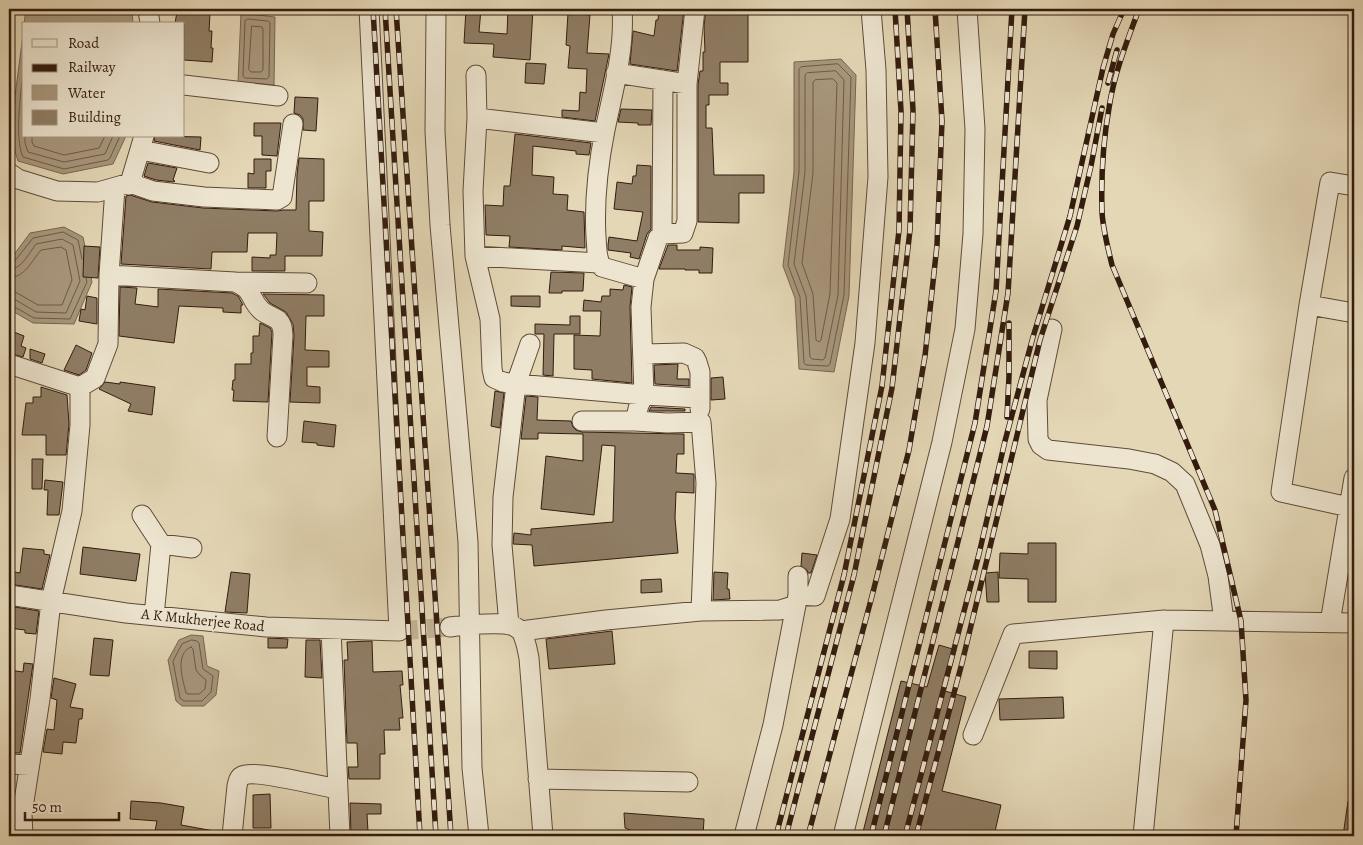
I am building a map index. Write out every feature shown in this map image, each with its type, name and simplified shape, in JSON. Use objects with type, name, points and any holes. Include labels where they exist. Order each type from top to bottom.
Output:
[{"type":"street","points":[[148,9],[150,22]]},
{"type":"street","name":"A K Mukherjee Road","points":[[9,595],[126,613],[266,627],[399,631],[369,9]]},
{"type":"street","points":[[434,9],[436,14],[435,131],[440,225],[468,542],[472,768],[479,836]]},
{"type":"street","points":[[622,9],[623,25],[598,180],[596,215],[598,262],[602,267],[644,279]]},
{"type":"street","points":[[662,234],[683,233],[687,222],[687,84],[695,9]]},
{"type":"street","points":[[450,627],[469,625],[515,628],[701,611],[780,610],[797,600],[815,596],[840,519],[865,343],[878,177],[876,70],[871,9]]},
{"type":"street","points":[[843,836],[942,442],[965,329],[973,234],[975,129],[967,9]]},
{"type":"street","points":[[616,73],[687,84]]},
{"type":"street","points":[[476,75],[477,118],[473,191],[475,256],[490,319],[494,378],[516,384],[699,398]]},
{"type":"street","points":[[635,421],[644,394],[642,307],[644,279],[658,238],[662,234],[663,80]]},
{"type":"street","points":[[185,85],[278,96]]},
{"type":"street","points":[[477,118],[604,134]]},
{"type":"street","points":[[9,173],[18,179],[57,191],[98,192],[122,186],[204,197],[277,200],[282,198],[293,124]]},
{"type":"street","points":[[9,364],[80,387],[96,378],[108,344],[109,275],[122,186],[142,143],[208,163]]},
{"type":"street","points":[[1349,507],[1281,492],[1330,182],[1354,186]]},
{"type":"street","points":[[475,256],[598,262]]},
{"type":"street","points":[[109,275],[235,282],[307,283]]},
{"type":"street","points":[[235,282],[247,288],[259,309],[279,321],[282,327],[277,437]]},
{"type":"street","points":[[1309,306],[1354,313]]},
{"type":"street","points":[[1052,329],[1037,400],[1038,438],[1041,445],[1048,450],[1130,459],[1155,464],[1172,472],[1185,484],[1210,545],[1218,576],[1224,621]]},
{"type":"street","points":[[530,344],[516,384],[506,462],[502,545],[515,628],[525,638],[529,658],[543,836]]},
{"type":"street","points":[[644,354],[684,353],[695,358],[700,372],[699,398],[706,483],[701,611]]},
{"type":"street","points":[[23,836],[22,814],[40,698],[51,600],[72,512],[80,424],[80,387]]},
{"type":"street","points":[[582,421],[701,422]]},
{"type":"street","points":[[1330,623],[1354,478]]},
{"type":"street","points":[[142,515],[160,544],[154,616]]},
{"type":"street","points":[[160,544],[192,548]]},
{"type":"street","points":[[744,836],[773,725],[797,600],[798,576]]},
{"type":"street","points":[[1143,836],[1164,620]]},
{"type":"street","points":[[973,736],[1013,634],[1164,620],[1354,623]]},
{"type":"street","points":[[331,629],[340,836]]},
{"type":"street","points":[[9,764],[28,766]]},
{"type":"street","points":[[232,836],[237,786],[241,776],[255,774],[337,790]]},
{"type":"street","points":[[538,779],[688,782]]},
{"type":"water","points":[[26,9],[132,9],[133,22],[24,22]]},
{"type":"water","points":[[241,13],[275,17],[274,85],[238,82]]},
{"type":"water","points":[[22,42],[22,138],[125,138],[113,164],[63,174],[18,161],[13,144],[15,96]]},
{"type":"water","points":[[841,59],[856,75],[849,296],[834,372],[799,369],[795,298],[783,266],[794,172],[794,62]]},
{"type":"water","points":[[64,227],[83,237],[92,282],[74,324],[33,323],[9,309],[10,260],[30,233]]},
{"type":"water","points":[[191,635],[203,636],[207,666],[219,671],[216,695],[204,706],[182,706],[176,701],[168,660],[179,640]]},
{"type":"building","points":[[466,9],[481,9],[479,32],[507,34],[508,9],[533,9],[530,60],[493,57],[493,44],[464,43]]},
{"type":"building","points":[[659,9],[684,9],[677,71],[630,64],[633,31],[654,36]]},
{"type":"building","points":[[706,9],[719,9],[719,13],[748,13],[748,62],[720,62],[720,83],[728,83],[728,95],[709,95],[709,105],[706,105],[706,128],[712,128],[714,175],[764,175],[764,193],[739,193],[739,223],[698,222],[698,85],[700,71],[703,71],[703,52],[705,52],[704,26]]},
{"type":"building","points":[[177,11],[210,14],[209,31],[212,31],[212,62],[185,60],[185,22],[175,22]]},
{"type":"building","points":[[568,13],[590,15],[587,53],[609,54],[595,121],[562,117],[562,110],[579,111],[580,92],[586,93],[587,69],[568,68],[570,46],[566,45]]},
{"type":"building","points":[[526,63],[546,64],[544,84],[525,83]]},
{"type":"building","points":[[295,97],[318,98],[316,131],[303,130],[303,119],[300,115],[294,113]]},
{"type":"building","points":[[621,109],[652,110],[651,125],[618,122]]},
{"type":"building","points":[[254,123],[281,123],[277,156],[262,155],[262,136],[254,136]]},
{"type":"building","points":[[515,134],[591,143],[589,155],[576,154],[576,151],[533,146],[532,175],[554,177],[553,194],[568,195],[567,210],[584,212],[585,248],[562,246],[562,250],[509,247],[510,236],[486,235],[485,205],[503,206],[504,186],[510,186]]},
{"type":"building","points":[[201,137],[200,150],[154,141],[155,138]]},
{"type":"building","points":[[299,158],[324,159],[324,201],[309,201],[309,231],[323,232],[322,256],[285,256],[285,271],[252,271],[252,257],[270,258],[270,255],[276,255],[277,233],[248,233],[247,252],[212,252],[211,269],[121,264],[126,196],[130,195],[152,202],[203,208],[296,210]]},
{"type":"building","points":[[254,159],[271,159],[271,171],[266,171],[266,188],[248,188],[248,173],[254,174]]},
{"type":"building","points":[[148,163],[177,168],[173,180],[175,181],[156,180],[144,176]]},
{"type":"building","points":[[637,165],[651,166],[651,229],[647,234],[639,259],[630,257],[631,253],[608,250],[609,237],[637,241],[643,212],[614,209],[617,182],[632,184],[633,176],[636,176]]},
{"type":"building","points":[[668,245],[677,245],[677,250],[700,250],[700,247],[713,248],[712,273],[699,273],[699,270],[659,269]]},
{"type":"building","points":[[84,246],[100,247],[98,278],[83,277]]},
{"type":"building","points":[[551,272],[584,273],[583,291],[549,293]]},
{"type":"building","points":[[624,285],[632,287],[630,307],[632,383],[592,379],[592,370],[574,369],[574,335],[600,336],[601,311],[583,311],[584,300],[601,302],[602,296],[610,296],[610,289],[623,290]]},
{"type":"building","points":[[120,287],[137,288],[135,304],[158,307],[158,289],[232,293],[238,296],[243,305],[241,305],[241,313],[223,312],[223,308],[179,306],[174,343],[119,336]]},
{"type":"building","points":[[263,294],[324,295],[324,316],[306,316],[305,350],[329,351],[329,367],[307,367],[307,386],[320,387],[320,403],[290,402],[293,324],[286,312],[270,303]]},
{"type":"building","points":[[87,296],[97,298],[97,324],[79,321],[81,309],[85,310]]},
{"type":"building","points":[[511,296],[540,296],[540,307],[511,306]]},
{"type":"building","points":[[570,316],[580,316],[580,334],[554,334],[553,376],[543,375],[544,334],[535,334],[535,324],[570,325]]},
{"type":"building","points":[[260,323],[270,328],[272,332],[268,402],[233,401],[234,390],[232,390],[233,380],[235,380],[235,364],[251,364],[253,336],[259,336]]},
{"type":"building","points":[[9,330],[24,336],[21,346],[26,348],[23,357],[9,353]]},
{"type":"building","points":[[76,345],[92,353],[86,370],[79,375],[64,370]]},
{"type":"building","points":[[30,349],[45,354],[42,363],[30,359]]},
{"type":"building","points":[[678,364],[677,379],[689,379],[689,386],[655,384],[654,365]]},
{"type":"building","points":[[723,377],[725,399],[711,400],[711,378]]},
{"type":"building","points":[[105,382],[155,387],[152,415],[128,411],[131,404],[99,389]]},
{"type":"building","points":[[41,387],[67,395],[69,424],[66,455],[46,455],[46,435],[22,435],[26,403],[33,403],[33,397],[41,397]]},
{"type":"building","points":[[495,391],[504,393],[500,428],[491,426]]},
{"type":"building","points":[[526,396],[538,397],[537,420],[571,421],[576,430],[582,432],[684,434],[684,454],[677,454],[676,473],[694,474],[694,493],[676,492],[675,518],[678,553],[534,566],[532,545],[513,544],[514,533],[531,535],[531,529],[613,522],[615,446],[602,445],[594,515],[541,509],[546,456],[583,461],[583,434],[538,433],[538,439],[521,439]]},
{"type":"building","points":[[651,407],[685,409],[685,411],[649,411]]},
{"type":"building","points":[[304,421],[336,425],[334,447],[302,442]]},
{"type":"building","points":[[32,459],[43,459],[42,489],[32,489]]},
{"type":"building","points":[[45,480],[63,482],[59,515],[47,515],[48,490],[44,490]]},
{"type":"building","points":[[1028,543],[1056,543],[1056,602],[1028,602],[1028,579],[999,578],[1000,553],[1028,554]]},
{"type":"building","points":[[83,547],[140,554],[136,581],[80,574]]},
{"type":"building","points":[[23,548],[44,550],[44,554],[50,555],[42,589],[9,584],[9,571],[20,573]]},
{"type":"building","points":[[802,553],[817,555],[811,573],[808,573],[801,566]]},
{"type":"building","points":[[231,572],[250,574],[247,613],[225,612]]},
{"type":"building","points":[[714,572],[728,573],[727,589],[729,589],[730,599],[713,600]]},
{"type":"building","points":[[998,572],[999,602],[987,602],[985,573]]},
{"type":"building","points":[[661,579],[662,592],[641,593],[641,580]]},
{"type":"building","points":[[9,606],[39,611],[36,634],[25,633],[25,630],[9,628]]},
{"type":"building","points":[[612,631],[615,664],[549,669],[546,639]]},
{"type":"building","points":[[94,638],[113,640],[109,676],[90,675]]},
{"type":"building","points":[[268,638],[288,639],[287,648],[268,648]]},
{"type":"building","points":[[306,640],[320,640],[322,678],[305,677]]},
{"type":"building","points":[[372,641],[373,672],[402,671],[403,685],[400,685],[403,718],[399,718],[400,730],[384,730],[385,754],[380,754],[380,779],[349,779],[348,767],[358,767],[357,743],[347,743],[344,660],[348,660],[347,642]]},
{"type":"building","points":[[939,645],[956,650],[945,691],[966,697],[942,791],[1001,805],[994,836],[862,836],[901,681],[927,687]]},
{"type":"building","points":[[1029,651],[1057,651],[1057,669],[1029,668]]},
{"type":"building","points":[[24,663],[33,664],[20,753],[9,753],[11,713],[9,713],[9,670],[23,672]]},
{"type":"building","points":[[54,678],[76,684],[70,707],[83,709],[82,719],[79,719],[76,743],[63,742],[62,754],[43,752],[47,729],[54,730],[57,700],[51,698]]},
{"type":"building","points":[[1063,697],[1064,718],[1000,720],[999,699]]},
{"type":"building","points":[[270,794],[271,828],[253,828],[253,795]]},
{"type":"building","points":[[131,801],[184,807],[181,825],[214,831],[213,836],[154,836],[157,821],[130,819]]},
{"type":"building","points":[[1348,801],[1354,801],[1354,836],[1343,836]]},
{"type":"building","points":[[350,803],[381,804],[381,814],[367,814],[368,832],[351,833]]},
{"type":"building","points":[[624,813],[704,819],[703,836],[645,836],[625,828]]},
{"type":"tunnel","points":[[399,631],[450,627]]},
{"type":"railway","points":[[373,9],[420,836]]},
{"type":"railway","points":[[385,9],[436,836]]},
{"type":"railway","points":[[396,9],[451,836]]},
{"type":"railway","points":[[776,836],[844,575],[882,386],[899,230],[901,111],[895,9]]},
{"type":"railway","points":[[786,836],[854,575],[892,388],[910,230],[913,110],[907,9]]},
{"type":"railway","points":[[808,836],[909,450],[925,356],[937,245],[942,121],[935,9]]},
{"type":"railway","points":[[871,836],[975,423],[996,291],[1012,9]]},
{"type":"railway","points":[[884,836],[987,426],[1008,293],[1025,9]]},
{"type":"railway","points":[[905,836],[979,554],[1005,441],[1033,337],[1070,216],[1103,68],[1113,34],[1124,9]]},
{"type":"railway","points":[[1139,9],[1111,95],[1105,134],[1102,212],[1112,265],[1215,510],[1241,621],[1246,700],[1236,836]]},
{"type":"railway","points":[[1108,83],[1117,50]]},
{"type":"railway","points":[[916,836],[962,663],[1040,340],[1077,226],[1102,108]]},
{"type":"railway","points":[[1007,417],[1009,323]]}]
